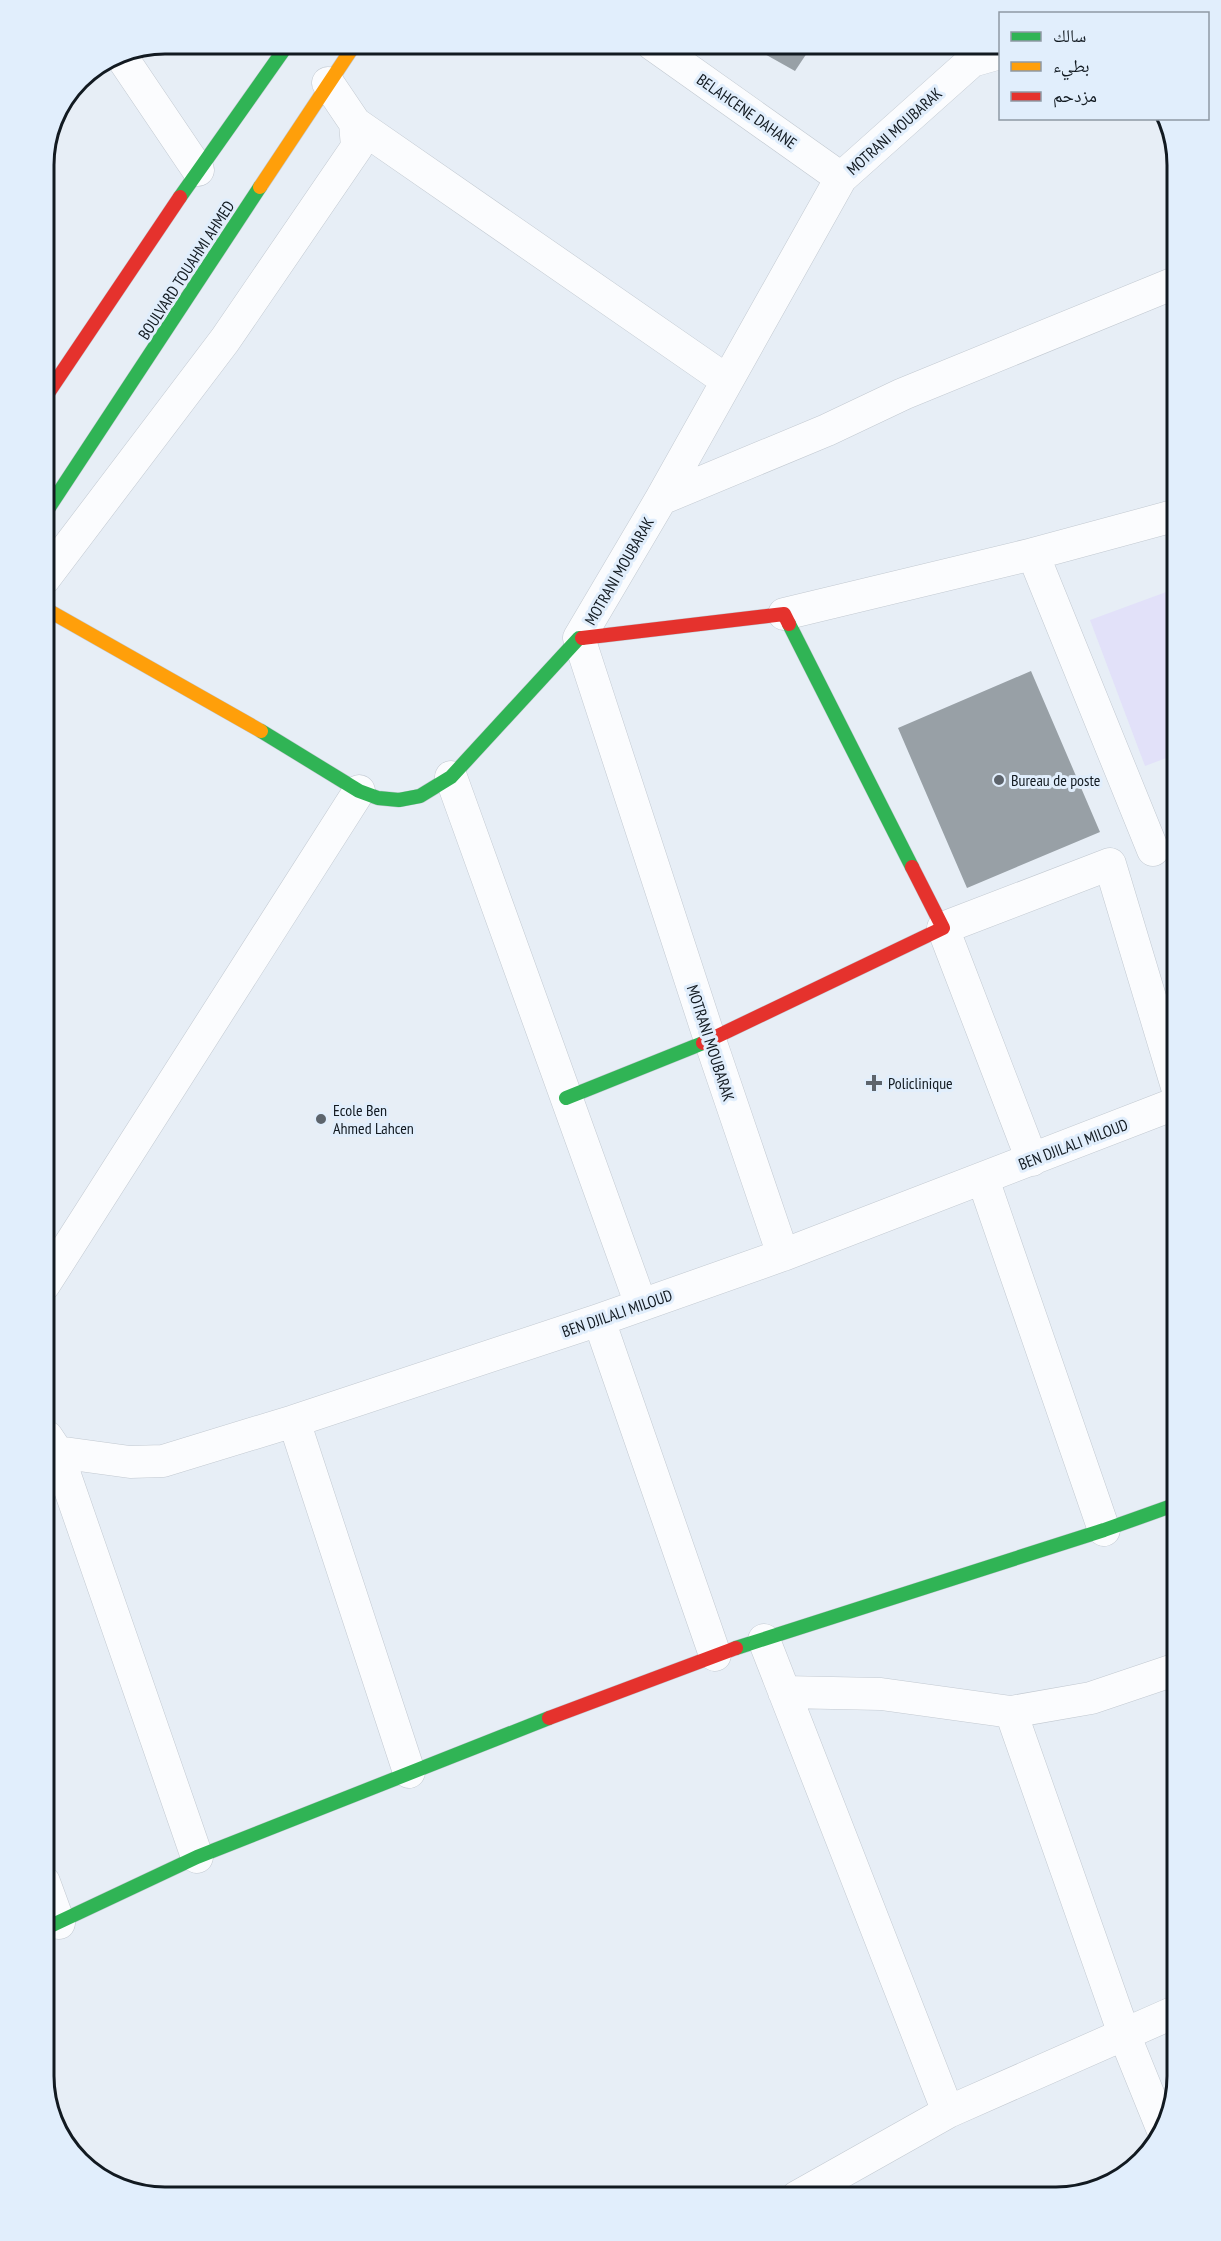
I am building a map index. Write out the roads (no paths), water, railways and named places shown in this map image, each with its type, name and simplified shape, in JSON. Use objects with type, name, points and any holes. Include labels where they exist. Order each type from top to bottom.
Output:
[{"type":"street","points":[[54,384],[198,170],[281,54]]},
{"type":"street","name":"BOULVARD TOUAHMI AHMED","points":[[54,500],[348,54]]},
{"type":"street","name":"BELAHCENE DAHANE","points":[[666,54],[841,178]]},
{"type":"street","name":"MOTRANI MOUBARAK","points":[[783,1255],[710,1040],[579,638],[661,499],[841,178],[985,54]]},
{"type":"street","points":[[125,62],[198,170]]},
{"type":"street","points":[[328,83],[355,123],[726,380]]},
{"type":"street","points":[[54,566],[225,340],[334,182],[357,147],[355,123]]},
{"type":"street","points":[[661,499],[827,430],[903,394],[1167,290]]},
{"type":"street","points":[[54,614],[258,729],[359,792],[378,798],[399,800],[420,796],[451,777],[579,638],[784,614],[1033,554],[1167,518]]},
{"type":"street","points":[[566,1098],[710,1040],[943,928],[1110,864],[1165,846],[1033,554]]},
{"type":"street","points":[[784,614],[943,928],[1032,1160]]},
{"type":"street","points":[[451,777],[640,1305]]},
{"type":"street","points":[[54,1268],[359,792]]},
{"type":"street","points":[[1110,864],[1167,1052]]},
{"type":"street","name":"BEN DJILALI MILOUD","points":[[54,1446],[130,1462],[163,1461],[294,1421],[599,1320],[783,1255],[1167,1107]]},
{"type":"street","points":[[983,1179],[1104,1530]]},
{"type":"street","points":[[599,1320],[716,1655]]},
{"type":"street","points":[[294,1421],[409,1772]]},
{"type":"street","points":[[54,1462],[197,1857]]},
{"type":"street","points":[[54,1925],[197,1857],[409,1772],[716,1655],[1167,1508]]},
{"type":"street","points":[[764,1640],[948,2112]]},
{"type":"street","points":[[784,1692],[880,1694],[1011,1712],[1091,1698],[1167,1673]]},
{"type":"street","points":[[1011,1712],[1124,2034],[1158,2119]]},
{"type":"street","points":[[816,2187],[948,2112],[1167,2016]]},
{"type":"place","name":"Bureau de poste","points":[[999,780]]},
{"type":"place","name":"Policlinique","points":[[874,1083]]},
{"type":"place","name":"Ecole Ben Ahmed Lahcen","points":[[321,1119]]}]
